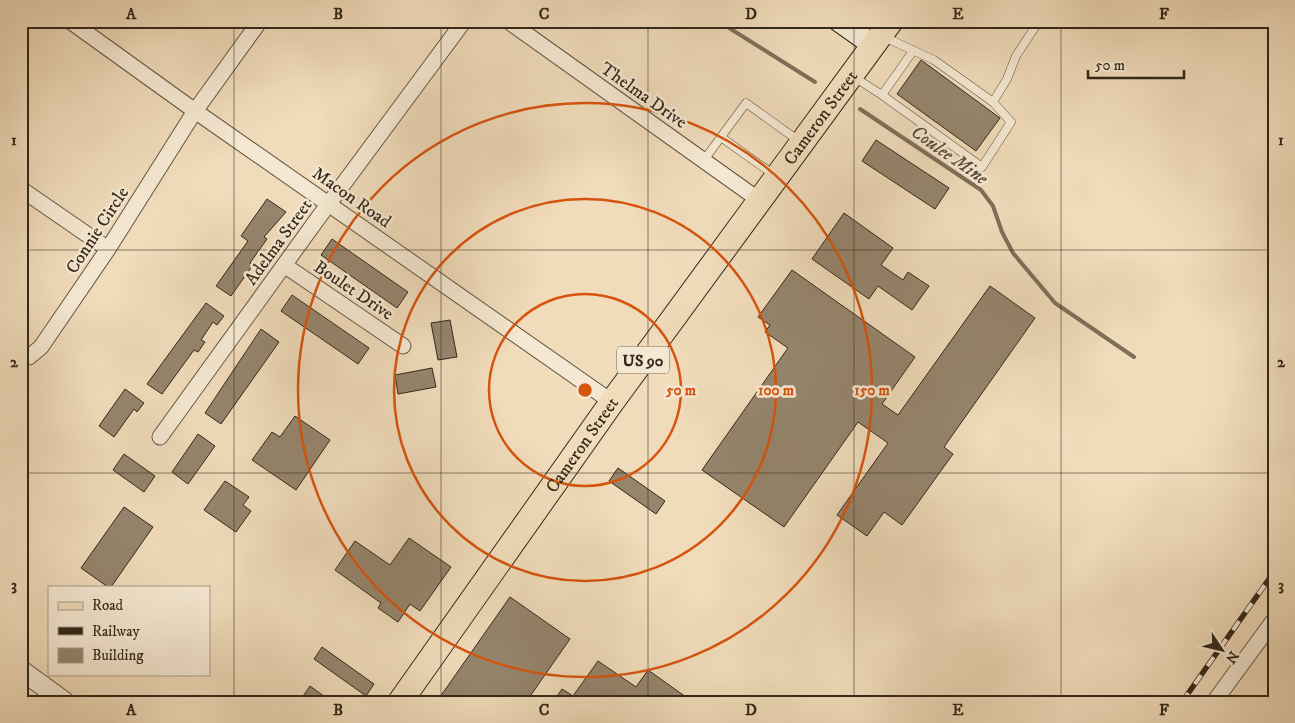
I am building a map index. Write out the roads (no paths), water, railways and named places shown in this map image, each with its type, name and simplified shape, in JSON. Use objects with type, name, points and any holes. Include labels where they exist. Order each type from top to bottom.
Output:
[{"type":"main road","points":[[840,21],[881,34]]},
{"type":"main road","name":"Cameron Street","points":[[402,701],[612,402],[881,34]]},
{"type":"street","name":"Macon Road","points":[[70,21],[195,111],[612,402]]},
{"type":"street","name":"Connie Circle","points":[[21,356],[29,357],[41,347],[108,250],[195,111],[260,21]]},
{"type":"street","name":"Adelma Street","points":[[160,437],[464,21]]},
{"type":"street","name":"Thelma Drive","points":[[508,21],[759,200]]},
{"type":"street","points":[[21,189],[108,250]]},
{"type":"street","name":"Boulet Drive","points":[[284,265],[403,346]]},
{"type":"street","points":[[1214,702],[1274,620]]},
{"type":"street","points":[[21,670],[60,700]]},
{"type":"lane","points":[[993,102],[1007,80],[1016,56],[1039,21]]},
{"type":"lane","points":[[851,75],[982,167],[1011,122],[993,102],[934,60],[881,34]]},
{"type":"lane","points":[[882,95],[914,51]]},
{"type":"lane","points":[[704,160],[746,103],[801,142]]},
{"type":"lane","points":[[721,137],[776,176]]},
{"type":"waterway","name":"Coulee Mine","points":[[718,21],[815,82]]},
{"type":"waterway","name":"Coulee Mine","points":[[860,109],[981,190],[993,206],[1002,232],[1013,253],[1055,303],[1134,357]]},
{"type":"railway","points":[[1182,702],[1274,572]]}]
